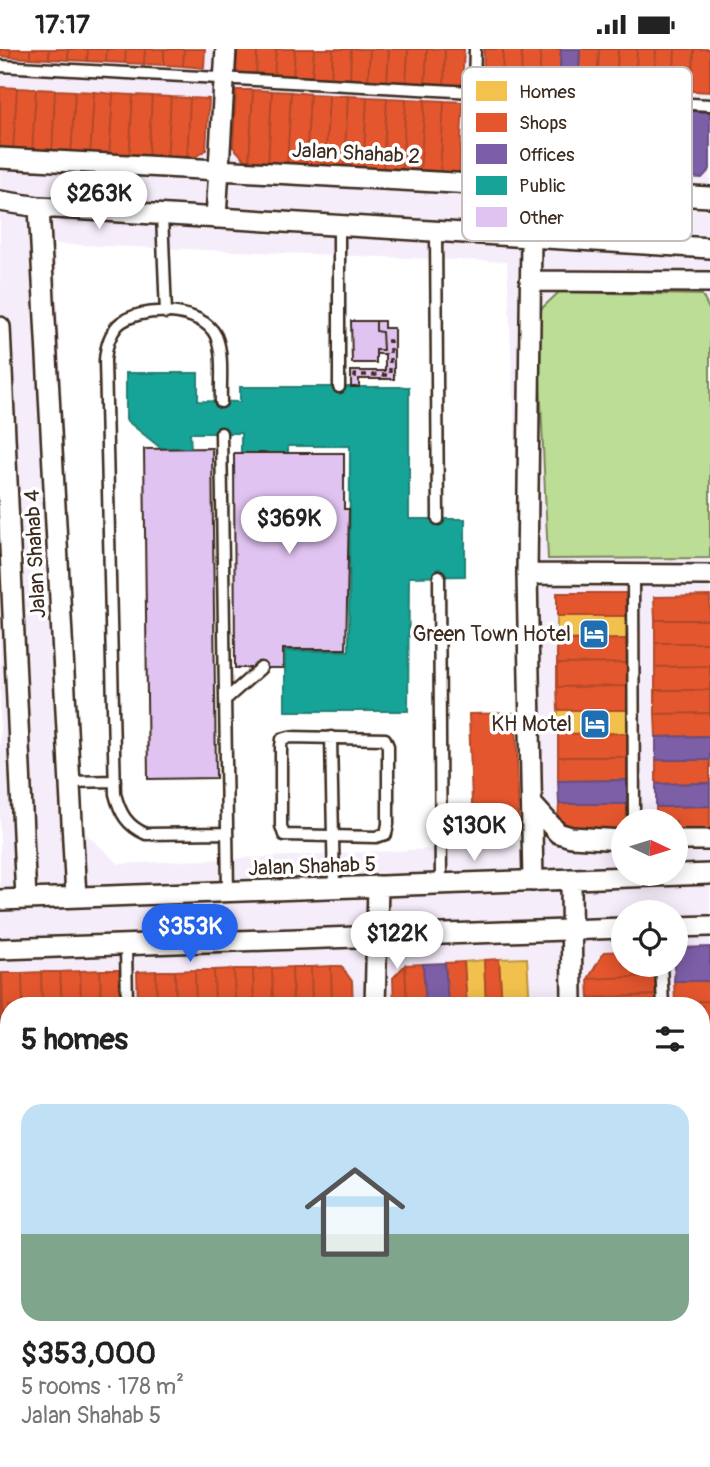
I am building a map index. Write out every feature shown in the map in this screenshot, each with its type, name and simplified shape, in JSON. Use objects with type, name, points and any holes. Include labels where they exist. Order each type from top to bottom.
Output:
[{"type":"street","points":[[216,218],[226,49]]},
{"type":"street","name":"Jalan Shahab 2","points":[[0,157],[462,182]]},
{"type":"street","name":"Jalan Shahab 2","points":[[692,196],[710,197]]},
{"type":"street","points":[[0,201],[39,207],[462,233]]},
{"type":"street","name":"Jalan Shahab 4","points":[[39,207],[76,897]]},
{"type":"street","points":[[531,241],[527,574],[533,881]]},
{"type":"street","points":[[603,241],[710,247]]},
{"type":"street","points":[[530,281],[710,282]]},
{"type":"street","points":[[0,327],[4,550],[26,899]]},
{"type":"street","points":[[527,574],[710,575]]},
{"type":"street","points":[[532,804],[558,833],[571,837],[611,840]]},
{"type":"street","points":[[688,840],[710,840]]},
{"type":"street","name":"Jalan Shahab 5","points":[[0,900],[710,874]]},
{"type":"street","points":[[571,879],[572,997]]},
{"type":"street","points":[[375,997],[378,886]]},
{"type":"street","points":[[688,927],[710,926]]},
{"type":"street","points":[[0,949],[126,947],[378,934],[611,928]]},
{"type":"lane","points":[[475,49],[475,67]]},
{"type":"lane","points":[[0,66],[462,90]]},
{"type":"lane","points":[[692,104],[710,105]]},
{"type":"lane","points":[[162,215],[166,313]]},
{"type":"lane","points":[[339,225],[339,387]]},
{"type":"lane","points":[[436,231],[439,519]]},
{"type":"lane","points":[[221,402],[220,353],[216,337],[199,317],[186,313],[130,317],[111,334],[106,347],[115,781],[119,808],[134,829],[163,835],[227,833]]},
{"type":"lane","points":[[221,433],[228,892]]},
{"type":"lane","points":[[633,575],[634,809]]},
{"type":"lane","points":[[439,576],[441,884]]},
{"type":"lane","points":[[225,701],[261,668]]},
{"type":"lane","points":[[331,737],[334,888]]},
{"type":"lane","points":[[331,737],[381,737],[388,747],[386,834],[376,837],[289,838],[282,831],[282,739],[331,737]]},
{"type":"lane","points":[[70,782],[115,781]]},
{"type":"lane","points":[[126,947],[127,997]]},
{"type":"lane","points":[[662,977],[663,997]]},
{"type":"path","points":[[355,387],[355,375],[390,375],[390,341],[383,341]]},
{"type":"shaded area","points":[[0,49],[710,49],[710,997],[0,997]],"holes":[[[55,244],[507,262],[534,844],[119,864],[81,829]]]},
{"type":"green space","points":[[559,292],[702,295],[710,311],[710,558],[548,559],[537,313]]},
{"type":"building: Homes","points":[[557,616],[626,616],[626,639],[557,640]]},
{"type":"building: Homes","points":[[558,710],[627,710],[627,733],[558,734]]},
{"type":"building: Homes","points":[[527,958],[529,997],[501,997],[499,959]]},
{"type":"building: Homes","points":[[484,960],[486,997],[466,997],[464,962]]},
{"type":"building: Shops","points":[[0,49],[11,49],[10,57],[0,56]]},
{"type":"building: Shops","points":[[11,49],[30,49],[30,58],[10,57]]},
{"type":"building: Shops","points":[[30,49],[49,49],[49,59],[30,58]]},
{"type":"building: Shops","points":[[49,49],[68,49],[68,60],[49,59]]},
{"type":"building: Shops","points":[[68,49],[88,49],[87,61],[68,60]]},
{"type":"building: Shops","points":[[88,49],[107,49],[106,62],[87,61]]},
{"type":"building: Shops","points":[[107,49],[126,49],[125,63],[106,62]]},
{"type":"building: Shops","points":[[126,49],[145,49],[144,64],[125,63]]},
{"type":"building: Shops","points":[[145,49],[164,49],[164,65],[144,64]]},
{"type":"building: Shops","points":[[164,49],[184,49],[183,66],[164,65]]},
{"type":"building: Shops","points":[[184,49],[205,49],[204,68],[183,66]]},
{"type":"building: Shops","points":[[237,49],[257,49],[256,76],[236,75]]},
{"type":"building: Shops","points":[[257,49],[276,49],[274,77],[256,76]]},
{"type":"building: Shops","points":[[276,49],[295,49],[293,78],[274,77]]},
{"type":"building: Shops","points":[[295,49],[314,49],[312,79],[293,78]]},
{"type":"building: Shops","points":[[314,49],[333,49],[331,80],[312,79]]},
{"type":"building: Shops","points":[[333,49],[351,49],[350,81],[331,80]]},
{"type":"building: Shops","points":[[351,49],[370,49],[368,82],[350,81]]},
{"type":"building: Shops","points":[[370,49],[389,49],[387,83],[368,82]]},
{"type":"building: Shops","points":[[389,49],[408,49],[406,84],[387,83]]},
{"type":"building: Shops","points":[[408,49],[427,49],[425,85],[406,84]]},
{"type":"building: Shops","points":[[427,49],[445,49],[444,86],[425,85]]},
{"type":"building: Shops","points":[[445,49],[464,49],[462,87],[444,86]]},
{"type":"building: Shops","points":[[484,49],[503,49],[502,67],[483,67]]},
{"type":"building: Shops","points":[[503,49],[522,49],[521,67],[502,67]]},
{"type":"building: Shops","points":[[522,49],[541,49],[540,67],[521,67]]},
{"type":"building: Shops","points":[[541,49],[561,49],[560,67],[540,67]]},
{"type":"building: Shops","points":[[580,49],[599,49],[598,67],[579,67]]},
{"type":"building: Shops","points":[[599,49],[618,49],[617,67],[598,67]]},
{"type":"building: Shops","points":[[618,49],[637,49],[636,67],[617,67]]},
{"type":"building: Shops","points":[[637,49],[656,49],[655,67],[636,67]]},
{"type":"building: Shops","points":[[656,49],[675,49],[674,67],[655,67]]},
{"type":"building: Shops","points":[[675,49],[694,49],[692,91],[692,67],[674,67]]},
{"type":"building: Shops","points":[[694,49],[710,49],[710,92],[692,91]]},
{"type":"building: Shops","points":[[0,87],[17,88],[13,152],[0,152]]},
{"type":"building: Shops","points":[[17,88],[36,89],[32,153],[13,152]]},
{"type":"building: Shops","points":[[36,89],[55,90],[52,155],[32,153]]},
{"type":"building: Shops","points":[[55,90],[75,91],[71,156],[52,155]]},
{"type":"building: Shops","points":[[236,90],[253,90],[249,164],[233,147]]},
{"type":"building: Shops","points":[[253,90],[272,91],[268,165],[249,164]]},
{"type":"building: Shops","points":[[75,91],[94,92],[90,157],[71,156]]},
{"type":"building: Shops","points":[[272,91],[291,92],[287,166],[268,165]]},
{"type":"building: Shops","points":[[94,92],[113,94],[109,158],[90,157]]},
{"type":"building: Shops","points":[[291,92],[310,94],[306,167],[287,166]]},
{"type":"building: Shops","points":[[113,94],[133,95],[129,159],[109,158]]},
{"type":"building: Shops","points":[[310,94],[329,95],[325,168],[306,167]]},
{"type":"building: Shops","points":[[133,95],[152,96],[148,160],[129,159]]},
{"type":"building: Shops","points":[[329,95],[348,96],[344,169],[325,168]]},
{"type":"building: Shops","points":[[152,96],[171,97],[167,161],[148,160]]},
{"type":"building: Shops","points":[[348,96],[367,97],[363,170],[344,169]]},
{"type":"building: Shops","points":[[171,97],[190,98],[187,162],[167,161]]},
{"type":"building: Shops","points":[[367,97],[387,98],[383,171],[363,170]]},
{"type":"building: Shops","points":[[190,98],[209,99],[206,150],[187,162]]},
{"type":"building: Shops","points":[[387,98],[406,99],[402,172],[383,171]]},
{"type":"building: Shops","points":[[406,99],[425,100],[420,173],[402,172]]},
{"type":"building: Shops","points":[[425,100],[444,101],[440,175],[420,173]]},
{"type":"building: Shops","points":[[444,101],[462,102],[459,176],[440,175]]},
{"type":"building: Shops","points":[[557,593],[626,593],[626,616],[557,616]]},
{"type":"building: Shops","points":[[710,596],[710,620],[655,620],[654,597]]},
{"type":"building: Shops","points":[[655,620],[710,620],[710,643],[655,643]]},
{"type":"building: Shops","points":[[626,639],[627,663],[557,664],[557,640]]},
{"type":"building: Shops","points":[[655,643],[710,643],[710,666],[655,667]]},
{"type":"building: Shops","points":[[627,663],[627,686],[557,687],[557,664]]},
{"type":"building: Shops","points":[[710,666],[710,690],[655,690],[655,667]]},
{"type":"building: Shops","points":[[627,686],[627,710],[558,710],[557,687]]},
{"type":"building: Shops","points":[[655,690],[710,690],[710,713],[655,714]]},
{"type":"building: Shops","points":[[516,713],[519,833],[473,834],[469,714]]},
{"type":"building: Shops","points":[[710,713],[710,736],[656,737],[655,714]]},
{"type":"building: Shops","points":[[627,733],[627,757],[558,757],[558,734]]},
{"type":"building: Shops","points":[[558,757],[627,757],[627,780],[558,781]]},
{"type":"building: Shops","points":[[656,760],[710,760],[710,783],[656,784]]},
{"type":"building: Shops","points":[[559,804],[627,804],[627,809],[611,809],[611,833],[574,833],[558,820]]},
{"type":"building: Shops","points":[[710,806],[710,834],[688,834],[688,809],[656,807]]},
{"type":"building: Shops","points":[[604,952],[611,952],[611,977],[633,977],[588,979]]},
{"type":"building: Shops","points":[[499,959],[501,997],[486,997],[484,960]]},
{"type":"building: Shops","points":[[464,962],[466,997],[447,997],[445,963]]},
{"type":"building: Shops","points":[[423,964],[425,997],[407,997],[405,965]]},
{"type":"building: Shops","points":[[405,965],[407,997],[394,997],[393,978]]},
{"type":"building: Shops","points":[[331,966],[332,997],[312,997],[311,967]]},
{"type":"building: Shops","points":[[331,966],[341,966],[352,981],[353,997],[332,997]]},
{"type":"building: Shops","points":[[292,967],[311,967],[312,997],[293,997]]},
{"type":"building: Shops","points":[[292,967],[293,997],[273,997],[272,968]]},
{"type":"building: Shops","points":[[272,968],[273,997],[254,997],[253,969]]},
{"type":"building: Shops","points":[[234,969],[253,969],[254,997],[235,997]]},
{"type":"building: Shops","points":[[234,969],[235,997],[215,997],[214,970]]},
{"type":"building: Shops","points":[[100,970],[119,970],[120,997],[101,997]]},
{"type":"building: Shops","points":[[100,970],[101,997],[81,997],[80,971]]},
{"type":"building: Shops","points":[[195,970],[214,970],[215,997],[196,997]]},
{"type":"building: Shops","points":[[195,970],[196,997],[176,997],[175,971]]},
{"type":"building: Shops","points":[[80,971],[81,997],[61,997],[60,972]]},
{"type":"building: Shops","points":[[156,971],[175,971],[176,997],[157,997]]},
{"type":"building: Shops","points":[[156,971],[157,997],[138,997],[137,972]]},
{"type":"building: Shops","points":[[41,972],[60,972],[61,997],[42,997]]},
{"type":"building: Shops","points":[[41,972],[42,997],[23,997],[22,973]]},
{"type":"building: Shops","points":[[2,973],[22,973],[23,997],[3,997]]},
{"type":"building: Shops","points":[[655,977],[656,995],[589,997],[588,979]]},
{"type":"building: Shops","points":[[674,981],[710,981],[710,997],[675,997]]},
{"type":"building: Shops","points":[[656,995],[656,997],[611,997]]},
{"type":"building: Offices","points":[[561,49],[580,49],[579,67],[560,67]]},
{"type":"building: Offices","points":[[692,111],[710,112],[710,169],[702,178],[692,177]]},
{"type":"building: Offices","points":[[710,736],[710,760],[656,760],[656,737]]},
{"type":"building: Offices","points":[[627,780],[627,804],[559,804],[558,781]]},
{"type":"building: Offices","points":[[710,783],[710,806],[656,807],[656,784]]},
{"type":"building: Offices","points":[[710,947],[710,981],[674,981],[674,977],[688,977],[688,948]]},
{"type":"building: Offices","points":[[445,963],[447,997],[425,997],[423,964]]},
{"type":"building: Public","points":[[126,373],[198,373],[198,401],[240,402],[240,387],[409,387],[409,519],[465,519],[465,576],[409,577],[408,711],[285,711],[285,651],[349,651],[350,446],[288,446],[288,453],[241,453],[241,433],[190,433],[191,449],[162,449],[126,420]]},
{"type":"building: Other","points":[[351,321],[376,321],[376,331],[382,332],[383,350],[376,350],[376,363],[352,363]]},
{"type":"building: Other","points":[[376,321],[384,321],[384,328],[394,328],[394,379],[359,379],[359,387],[351,387],[351,371],[385,371],[385,354],[376,354],[376,350],[383,350],[382,332],[376,331]]},
{"type":"building: Other","points":[[212,448],[216,778],[148,779],[144,449]]},
{"type":"building: Other","points":[[234,453],[344,453],[344,509],[349,509],[346,649],[283,649],[283,668],[235,668]]},
{"type":"place","name":"Green Town Hotel","points":[[594,634]]},
{"type":"place","name":"KH Motel","points":[[595,724]]}]
